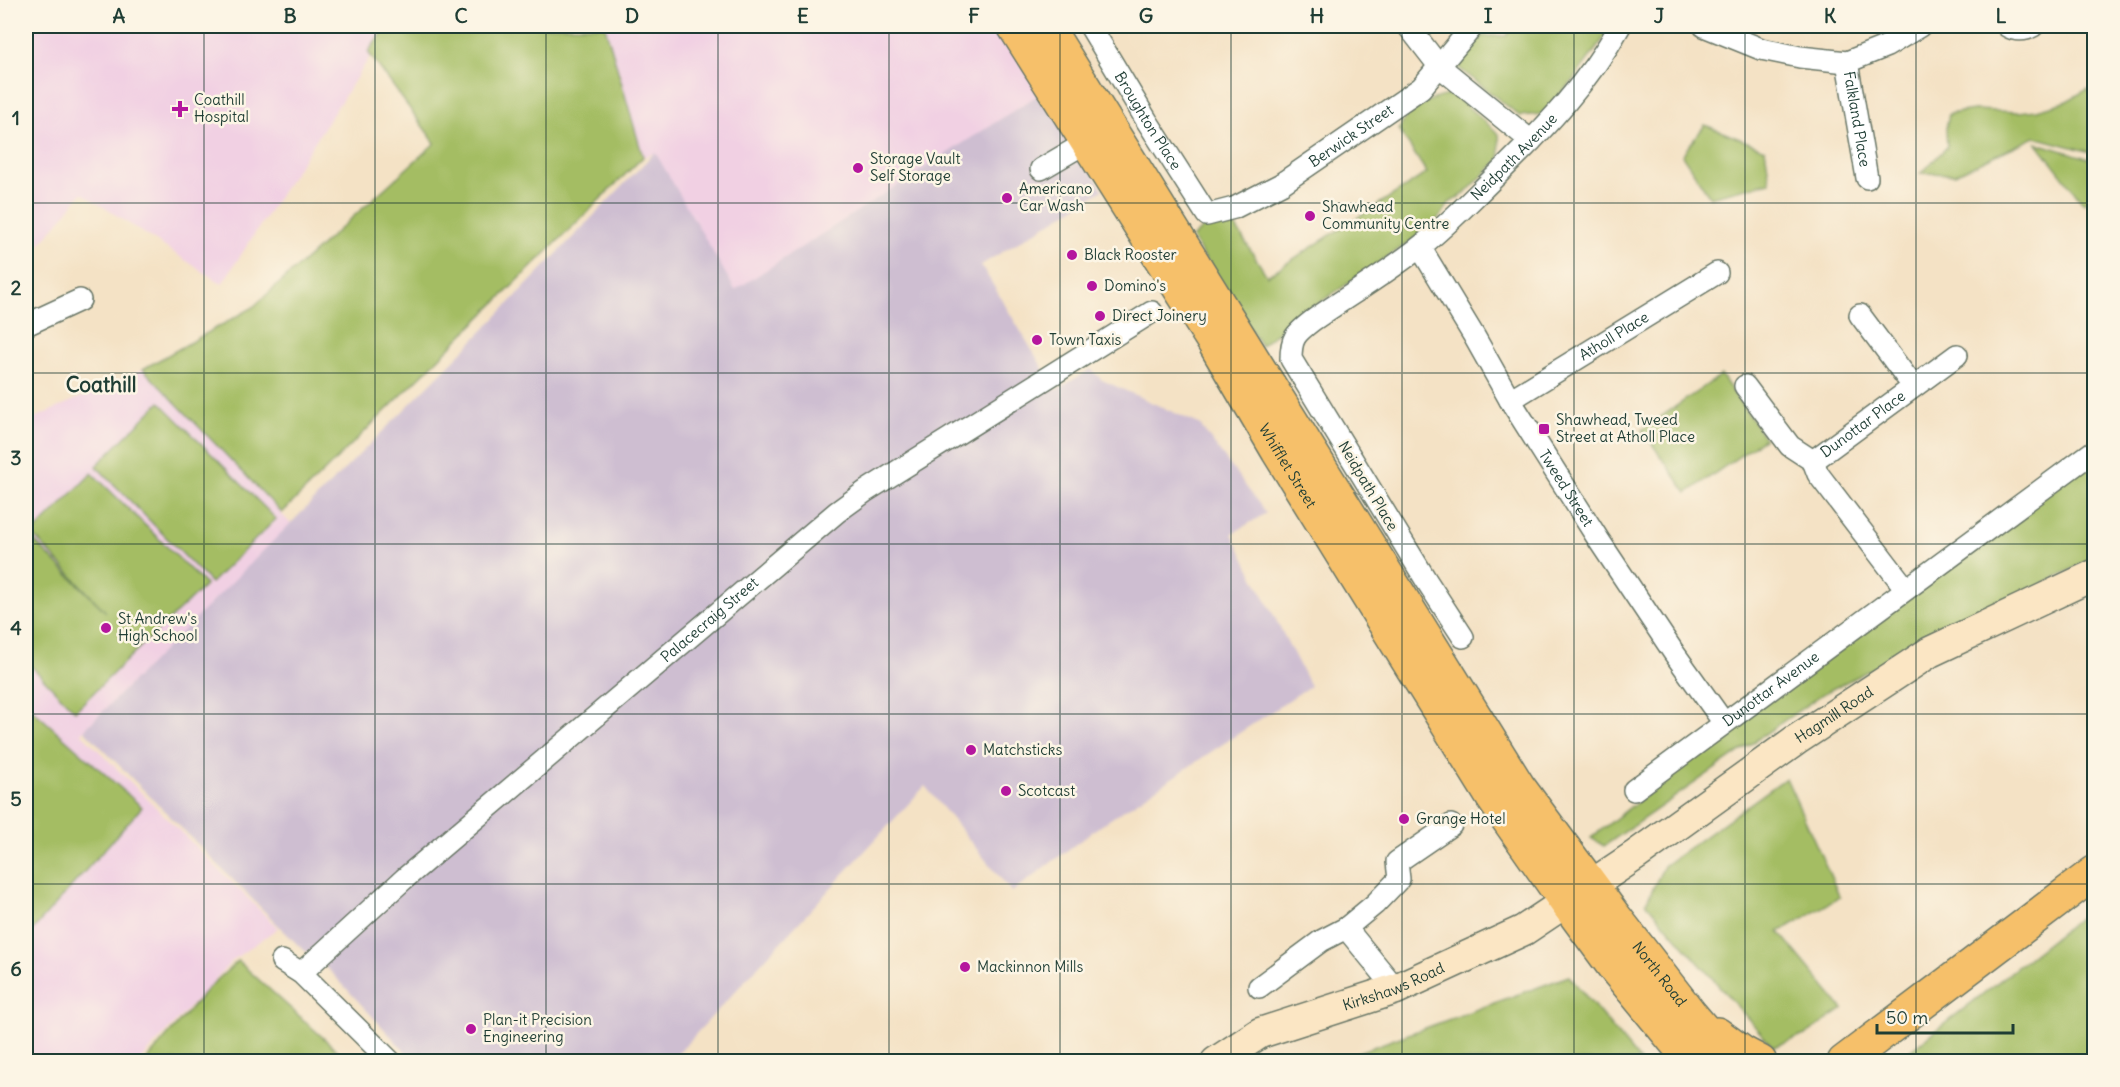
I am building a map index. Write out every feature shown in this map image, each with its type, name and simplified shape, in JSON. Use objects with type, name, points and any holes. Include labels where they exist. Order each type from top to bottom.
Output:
[{"type":"main road","name":"Whifflet Street","points":[[1014,26],[1087,142],[1224,337]]},
{"type":"main road","name":"Whifflet Street","points":[[1046,26],[1224,337],[1250,378],[1278,450],[1493,798],[1578,893]]},
{"type":"main road","points":[[1848,1059],[2094,873]]},
{"type":"main road","name":"North Road","points":[[1578,893],[1692,1015],[1731,1062]]},
{"type":"main road","name":"North Road","points":[[1578,893],[1614,967],[1692,1062]]},
{"type":"main road","points":[[1692,1015],[1743,1053],[1760,1062]]},
{"type":"street","name":"Broughton Place","points":[[1090,26],[1207,215]]},
{"type":"street","points":[[1408,26],[1439,66],[1531,141]]},
{"type":"street","name":"Berwick Street","points":[[1207,215],[1234,208],[1281,184],[1420,88],[1473,26]]},
{"type":"street","name":"Neidpath Avenue","points":[[1299,331],[1420,247],[1463,209],[1531,141],[1565,103],[1611,43],[1620,26]]},
{"type":"street","points":[[1704,26],[1761,49],[1800,57],[1847,62],[1887,46],[1920,26]]},
{"type":"street","points":[[2007,26],[2028,29],[2033,26]]},
{"type":"street","name":"Falkland Place","points":[[1847,62],[1867,177]]},
{"type":"street","points":[[1041,169],[1087,142]]},
{"type":"street","name":"Tweed Street","points":[[1420,247],[1510,400],[1600,542],[1724,723]]},
{"type":"street","name":"Atholl Place","points":[[1510,400],[1717,273]]},
{"type":"street","points":[[26,325],[80,300]]},
{"type":"street","name":"Palacecraig Street","points":[[301,973],[412,871],[837,512],[866,491],[1152,312]]},
{"type":"street","name":"Dunottar Place","points":[[1860,315],[1913,386]]},
{"type":"street","name":"Neidpath Place","points":[[1299,331],[1291,342],[1291,359],[1463,637]]},
{"type":"street","name":"Dunottar Place","points":[[1813,461],[1957,355]]},
{"type":"street","points":[[1745,386],[1790,446],[1813,461],[1818,474],[1905,589]]},
{"type":"street","name":"Dunottar Avenue","points":[[1634,790],[2094,451]]},
{"type":"street","name":"Hagmill Road","points":[[1578,893],[1636,855],[1796,740],[1930,652],[2094,575]]},
{"type":"street","points":[[1259,987],[1321,942],[1346,928],[1375,904],[1399,879],[1397,862],[1451,825]]},
{"type":"street","name":"Kirkshaws Road","points":[[1216,1062],[1260,1033],[1396,989],[1524,930],[1578,893]]},
{"type":"street","points":[[1346,928],[1396,989]]},
{"type":"street","points":[[282,961],[301,973],[391,1062]]},
{"type":"shaded area","name":"Coathill Hospital","points":[[26,26],[390,26],[222,284],[82,193],[26,262]]},
{"type":"shaded area","points":[[605,26],[997,26],[1041,93],[730,294],[655,153],[643,157]]},
{"type":"shaded area","points":[[1041,93],[1103,190],[981,265],[1056,390],[1091,369],[1102,380],[1199,424],[1266,513],[1232,534],[1310,686],[1097,828],[1012,892],[925,786],[670,1062],[414,1061],[331,972],[298,945],[84,730],[472,342],[655,152],[735,290]]},
{"type":"shaded area","name":"St Andrew's High School","points":[[143,369],[291,524],[81,733],[278,928],[234,959],[140,1061],[26,1061],[26,422]]},
{"type":"green space","points":[[387,26],[605,26],[643,157],[282,513],[143,369],[252,308],[435,143],[368,52]]},
{"type":"green space","points":[[1513,26],[1613,26],[1570,84],[1543,114],[1520,116],[1454,64],[1474,36],[1506,36]]},
{"type":"green space","points":[[2088,89],[2094,99],[2094,153],[2035,137],[1955,174],[1921,173],[1947,147],[1946,128],[1949,114],[1974,110],[2019,112],[2037,110],[2065,102]]},
{"type":"green space","points":[[1453,94],[1499,134],[1500,159],[1464,194],[1449,203],[1441,216],[1411,241],[1285,326],[1261,346],[1192,238],[1204,227],[1234,224],[1267,276],[1427,173],[1399,130],[1408,115],[1421,105]]},
{"type":"green space","points":[[1705,125],[1765,149],[1770,182],[1710,197],[1682,155]]},
{"type":"green space","points":[[2037,143],[2094,160],[2094,195],[2084,204]]},
{"type":"green space","points":[[1721,375],[1765,438],[1687,493],[1642,430]]},
{"type":"green space","points":[[160,402],[276,519],[211,583],[96,466]]},
{"type":"green space","points":[[2094,458],[2094,558],[1824,693],[1604,846],[1591,838],[1726,732]]},
{"type":"green space","points":[[92,473],[206,585],[75,711],[26,661],[26,533],[106,612],[32,534]]},
{"type":"green space","points":[[26,704],[142,807],[30,933],[26,929]]},
{"type":"green space","points":[[1786,778],[1840,897],[1779,932],[1843,1009],[1805,1035],[1773,1047],[1646,903],[1664,866]]},
{"type":"green space","points":[[2094,911],[2094,1061],[1897,1061],[2076,921]]},
{"type":"green space","points":[[238,961],[349,1061],[146,1061],[208,988]]},
{"type":"green space","points":[[1569,976],[1640,1061],[1334,1061]]},
{"type":"place","name":"Coathill Hospital","points":[[180,109]]},
{"type":"place","name":"Storage Vault Self Storage","points":[[858,168]]},
{"type":"place","name":"Americano Car Wash","points":[[1007,198]]},
{"type":"place","name":"Shawhead Community Centre","points":[[1310,216]]},
{"type":"place","name":"Black Rooster","points":[[1072,255]]},
{"type":"place","name":"Domino's","points":[[1092,286]]},
{"type":"place","name":"Direct Joinery","points":[[1100,316]]},
{"type":"place","name":"Town Taxis","points":[[1037,340]]},
{"type":"place","name":"Shawhead, Tweed Street at Atholl Place","points":[[1544,429]]},
{"type":"place","name":"St Andrew's High School","points":[[106,628]]},
{"type":"place","name":"Matchsticks","points":[[971,750]]},
{"type":"place","name":"Scotcast","points":[[1006,791]]},
{"type":"place","name":"Grange Hotel","points":[[1404,819]]},
{"type":"place","name":"Mackinnon Mills","points":[[965,967]]},
{"type":"place","name":"Plan-it Precision Engineering","points":[[471,1029]]},
{"type":"district","name":"Coathill","points":[[101,385]]}]
